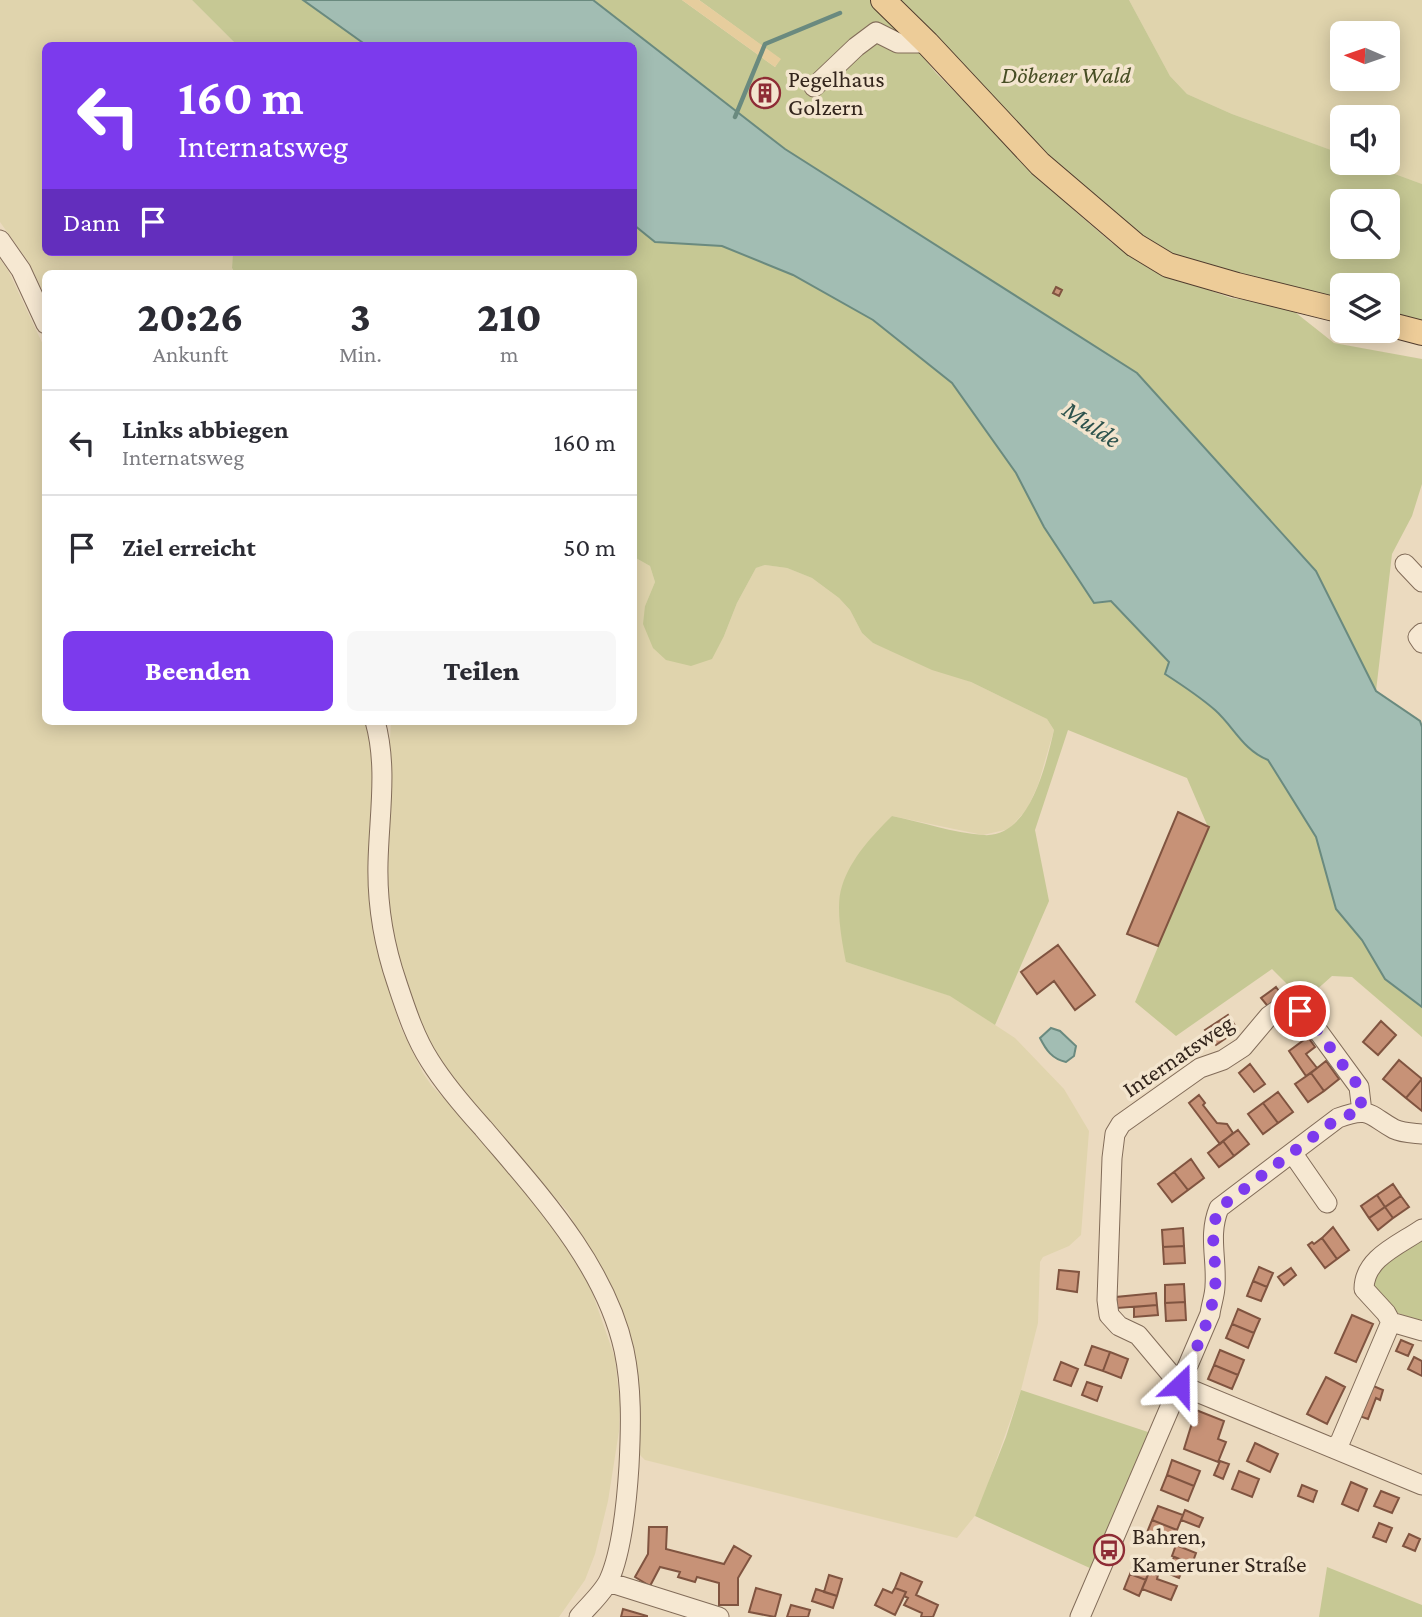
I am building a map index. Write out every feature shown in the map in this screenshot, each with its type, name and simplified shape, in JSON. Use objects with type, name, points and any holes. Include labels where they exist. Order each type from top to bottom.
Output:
[{"type":"main road","points":[[884,2],[927,43],[1040,164],[1135,245],[1168,265],[1330,308]]},
{"type":"main road","points":[[1400,327],[1422,333]]},
{"type":"street","points":[[814,88],[856,47],[876,32],[898,43],[927,43]]},
{"type":"street","points":[[0,240],[20,270],[42,316]]},
{"type":"street","points":[[1405,564],[1422,582]]},
{"type":"street","points":[[1422,633],[1418,637],[1422,643]]},
{"type":"street","points":[[376,725],[382,744],[379,891],[388,951],[418,1039],[443,1081],[552,1209],[583,1256],[612,1312],[623,1348],[629,1385],[629,1461],[617,1557],[608,1582],[579,1617]]},
{"type":"street","name":"Internatsweg","points":[[1180,1385],[1138,1335],[1119,1326],[1109,1315],[1107,1300],[1112,1158],[1115,1134],[1121,1124],[1200,1068],[1223,1060],[1243,1047],[1269,1016],[1279,1009],[1289,1007],[1307,1016],[1359,1087],[1362,1111]]},
{"type":"street","points":[[1080,1617],[1210,1314],[1215,1286],[1213,1222],[1219,1208],[1338,1118],[1362,1111],[1374,1115],[1396,1130],[1422,1134]]},
{"type":"street","points":[[1293,1154],[1326,1203]]},
{"type":"street","points":[[1422,1229],[1372,1263],[1364,1277],[1364,1289],[1391,1322],[1422,1331]]},
{"type":"street","points":[[1333,1448],[1340,1442],[1391,1322]]},
{"type":"street","points":[[1180,1385],[1422,1485]]},
{"type":"street","points":[[608,1582],[719,1617]]},
{"type":"shaded area","points":[[0,0],[192,0],[234,42],[42,42],[42,256],[233,256],[233,270],[42,270],[42,289],[28,261],[0,222]]},
{"type":"shaded area","points":[[1129,0],[1422,0],[1422,184],[1398,175],[1400,175],[1400,105],[1330,105],[1330,150],[1232,114],[1187,94],[1170,76]]},
{"type":"shaded area","points":[[0,259],[8,270],[42,343],[42,725],[367,725],[374,764],[369,834],[374,918],[385,976],[400,1026],[432,1086],[470,1125],[543,1214],[577,1263],[591,1289],[615,1358],[620,1405],[619,1431],[608,1501],[595,1554],[585,1580],[559,1617],[0,1617]]},
{"type":"shaded area","points":[[637,559],[650,566],[655,582],[645,606],[724,636],[737,603],[756,568],[765,565],[787,568],[812,578],[839,598],[850,610],[862,633],[873,643],[971,682],[1047,719],[1054,730],[1038,785],[1027,809],[1009,829],[983,835],[892,816],[846,962],[951,996],[1015,1038],[1064,1089],[1089,1131],[1081,1235],[1069,1246],[1043,1257],[1040,1262],[1038,1323],[1021,1390],[978,1512],[957,1538],[645,1460],[639,1454],[640,1438],[632,1358],[612,1294],[568,1212],[462,1093],[437,1059],[403,982],[388,906],[385,830],[391,725],[637,725]]},
{"type":"green space","points":[[192,0],[303,0],[362,42],[234,42]]},
{"type":"green space","points":[[593,0],[682,0],[775,67],[780,59],[699,0],[870,0],[901,30],[936,73],[1076,212],[1112,243],[1150,269],[1231,298],[1286,305],[1330,340],[1330,343],[1422,359],[1422,484],[1412,516],[1392,554],[1376,691],[1316,571],[1137,373],[785,149]]},
{"type":"green space","name":"Döbener Wald","points":[[894,0],[1129,0],[1170,76],[1187,94],[1232,114],[1330,150],[1330,175],[1398,175],[1422,184],[1422,325],[1400,319],[1400,273],[1330,273],[1330,300],[1178,262],[1147,245],[1030,146]]},
{"type":"green space","points":[[637,227],[655,242],[722,246],[793,275],[873,320],[952,383],[1016,473],[1044,527],[1094,603],[1111,601],[1169,663],[1165,674],[1215,710],[1245,744],[1268,760],[1316,837],[1336,909],[1362,940],[1385,979],[1422,1007],[1422,1037],[1352,977],[1332,976],[1304,1001],[1272,969],[1176,1036],[1135,1002],[1208,827],[1187,778],[1068,730],[1035,830],[1049,901],[995,1025],[950,996],[846,962],[840,924],[840,894],[851,866],[870,840],[892,816],[983,835],[999,833],[1013,825],[1033,797],[1046,761],[1054,730],[1047,719],[971,682],[932,670],[873,643],[862,633],[850,610],[839,598],[812,578],[787,568],[765,565],[756,568],[712,659],[691,666],[666,660],[653,648],[643,624],[645,606],[655,582],[650,566],[637,559],[637,270],[232,268],[233,256],[637,256]]},
{"type":"green space","points":[[1422,1240],[1422,1321],[1388,1308],[1373,1288],[1370,1277],[1379,1264]]},
{"type":"green space","points":[[1021,1390],[1151,1433],[1092,1569],[975,1516]]},
{"type":"green space","points":[[1327,1567],[1422,1605],[1422,1617],[1319,1617]]},
{"type":"sand","points":[[682,0],[699,0],[781,59],[775,67]]},
{"type":"water","name":"Mulde","points":[[303,0],[593,0],[785,149],[1137,373],[1316,571],[1376,691],[1420,721],[1422,1007],[1385,979],[1362,940],[1336,909],[1316,837],[1268,760],[1245,744],[1209,705],[1165,674],[1169,662],[1111,601],[1094,603],[1044,527],[1016,473],[952,383],[873,320],[793,275],[722,246],[655,242],[637,227],[637,42],[362,42]]},
{"type":"water","points":[[1051,1028],[1060,1031],[1076,1046],[1074,1056],[1066,1062],[1050,1053],[1040,1038]]},
{"type":"building","name":"Pegelhaus Golzern","points":[[764,84],[773,89],[765,103],[756,98]]},
{"type":"building","points":[[1056,287],[1062,290],[1059,296],[1053,293]]},
{"type":"building","points":[[1178,812],[1209,827],[1158,946],[1127,934]]},
{"type":"building","points":[[1058,945],[1095,995],[1075,1010],[1054,981],[1037,994],[1021,972]]},
{"type":"building","points":[[1276,987],[1285,999],[1271,1010],[1261,998]]},
{"type":"building","points":[[1228,1015],[1238,1030],[1216,1045],[1205,1030]]},
{"type":"building","points":[[1381,1021],[1396,1035],[1378,1055],[1363,1042]]},
{"type":"building","points":[[1308,1037],[1315,1047],[1306,1054],[1317,1068],[1306,1076],[1289,1051]]},
{"type":"building","points":[[1399,1060],[1422,1079],[1406,1098],[1383,1079]]},
{"type":"building","points":[[1326,1061],[1339,1079],[1324,1091],[1311,1073]]},
{"type":"building","points":[[1250,1064],[1265,1084],[1254,1092],[1239,1073]]},
{"type":"building","points":[[1311,1073],[1324,1091],[1308,1102],[1295,1084]]},
{"type":"building","points":[[1422,1079],[1422,1111],[1406,1098]]},
{"type":"building","points":[[1278,1092],[1293,1112],[1278,1123],[1263,1103]]},
{"type":"building","points":[[1199,1095],[1217,1123],[1227,1124],[1233,1133],[1220,1144],[1189,1103]]},
{"type":"building","points":[[1263,1103],[1278,1123],[1263,1134],[1248,1114]]},
{"type":"building","points":[[1238,1130],[1249,1144],[1234,1156],[1223,1141]]},
{"type":"building","points":[[1223,1141],[1234,1156],[1219,1167],[1208,1153]]},
{"type":"building","points":[[1191,1159],[1204,1178],[1188,1190],[1174,1172]]},
{"type":"building","points":[[1174,1172],[1188,1190],[1172,1202],[1158,1184]]},
{"type":"building","points":[[1393,1184],[1401,1196],[1385,1207],[1377,1195]]},
{"type":"building","points":[[1377,1195],[1385,1207],[1369,1218],[1361,1206]]},
{"type":"building","points":[[1401,1196],[1409,1207],[1393,1218],[1385,1207]]},
{"type":"building","points":[[1385,1207],[1393,1218],[1378,1230],[1369,1218]]},
{"type":"building","points":[[1333,1227],[1349,1250],[1337,1259],[1322,1238]]},
{"type":"building","points":[[1183,1228],[1184,1246],[1163,1247],[1162,1230]]},
{"type":"building","points":[[1322,1238],[1337,1259],[1325,1268],[1308,1245]]},
{"type":"building","points":[[1184,1246],[1185,1263],[1164,1264],[1163,1247]]},
{"type":"building","points":[[1259,1267],[1273,1273],[1267,1287],[1253,1281]]},
{"type":"building","points":[[1291,1268],[1296,1275],[1284,1285],[1278,1277]]},
{"type":"building","points":[[1059,1270],[1079,1272],[1077,1292],[1057,1289]]},
{"type":"building","points":[[1253,1281],[1267,1287],[1261,1301],[1247,1296]]},
{"type":"building","points":[[1184,1284],[1185,1302],[1165,1303],[1165,1285]]},
{"type":"building","points":[[1156,1293],[1157,1305],[1117,1308],[1116,1297]]},
{"type":"building","points":[[1185,1302],[1186,1320],[1166,1321],[1165,1303]]},
{"type":"building","points":[[1157,1305],[1158,1315],[1134,1317],[1134,1307]]},
{"type":"building","points":[[1238,1309],[1260,1319],[1254,1333],[1232,1324]]},
{"type":"building","points":[[1352,1315],[1373,1324],[1356,1362],[1335,1353]]},
{"type":"building","points":[[1232,1324],[1254,1333],[1248,1348],[1226,1338]]},
{"type":"building","points":[[1401,1340],[1413,1345],[1408,1356],[1396,1351]]},
{"type":"building","points":[[1092,1346],[1110,1352],[1103,1371],[1085,1365]]},
{"type":"building","points":[[1220,1350],[1244,1360],[1238,1375],[1214,1365]]},
{"type":"building","points":[[1110,1352],[1128,1359],[1121,1378],[1103,1371]]},
{"type":"building","points":[[1414,1357],[1422,1361],[1422,1376],[1408,1369]]},
{"type":"building","points":[[1061,1362],[1078,1369],[1071,1386],[1054,1380]]},
{"type":"building","points":[[1214,1365],[1238,1375],[1232,1389],[1208,1379]]},
{"type":"building","points":[[1326,1377],[1345,1387],[1327,1424],[1307,1414]]},
{"type":"building","points":[[1087,1382],[1102,1387],[1097,1401],[1082,1395]]},
{"type":"building","points":[[1371,1385],[1383,1390],[1380,1400],[1376,1398],[1368,1419],[1359,1416]]},
{"type":"building","points":[[1196,1410],[1224,1421],[1218,1439],[1226,1442],[1218,1462],[1184,1449]]},
{"type":"building","points":[[1255,1443],[1278,1454],[1270,1472],[1247,1461]]},
{"type":"building","points":[[1172,1460],[1200,1471],[1194,1486],[1167,1475]]},
{"type":"building","points":[[1220,1461],[1229,1464],[1223,1479],[1214,1475]]},
{"type":"building","points":[[1239,1471],[1259,1479],[1252,1497],[1232,1489]]},
{"type":"building","points":[[1167,1475],[1194,1486],[1188,1501],[1161,1490]]},
{"type":"building","points":[[1351,1482],[1367,1489],[1358,1511],[1342,1504]]},
{"type":"building","points":[[1302,1485],[1317,1491],[1313,1502],[1298,1496]]},
{"type":"building","points":[[1381,1491],[1399,1498],[1392,1513],[1374,1506]]},
{"type":"building","points":[[1158,1506],[1183,1515],[1177,1530],[1152,1520]]},
{"type":"building","points":[[1185,1510],[1203,1518],[1199,1527],[1181,1520]]},
{"type":"building","points":[[1152,1520],[1177,1530],[1171,1545],[1146,1535]]},
{"type":"building","points":[[1379,1523],[1392,1528],[1386,1542],[1373,1537]]},
{"type":"building","points":[[649,1527],[667,1527],[666,1549],[724,1564],[734,1546],[751,1556],[738,1578],[738,1605],[719,1605],[719,1583],[697,1577],[695,1582],[678,1577],[680,1572],[660,1567],[650,1586],[635,1577],[648,1554]]},
{"type":"building","points":[[1409,1534],[1420,1539],[1415,1551],[1403,1546]]},
{"type":"building","points":[[1176,1545],[1196,1553],[1192,1564],[1172,1556]]},
{"type":"building","points":[[1174,1557],[1186,1562],[1179,1578],[1167,1573]]},
{"type":"building","points":[[1136,1558],[1152,1564],[1146,1580],[1130,1574]]},
{"type":"building","points":[[1149,1572],[1158,1575],[1157,1579],[1177,1586],[1171,1600],[1142,1589]]},
{"type":"building","points":[[901,1573],[922,1582],[916,1595],[938,1605],[933,1617],[921,1617],[922,1613],[904,1605],[908,1598],[904,1596],[906,1592],[895,1588]]},
{"type":"building","points":[[1130,1574],[1146,1580],[1139,1596],[1124,1589]]},
{"type":"building","points":[[829,1575],[842,1579],[837,1596],[824,1592]]},
{"type":"building","points":[[756,1588],[781,1595],[775,1617],[749,1612]]},
{"type":"building","points":[[895,1588],[906,1592],[895,1615],[875,1605],[883,1589],[892,1593]]},
{"type":"building","points":[[816,1589],[837,1596],[833,1608],[812,1601]]},
{"type":"building","points":[[791,1605],[810,1610],[808,1617],[787,1617]]},
{"type":"building","points":[[623,1609],[647,1616],[647,1617],[621,1617]]},
{"type":"waterway","points":[[735,117],[765,44],[840,13]]},
{"type":"place","name":"Pegelhaus Golzern","points":[[765,93]]},
{"type":"place","name":"Bahren, Kameruner Straße","points":[[1109,1550]]},
{"type":"route","points":[[1180,1385],[1210,1314],[1215,1286],[1213,1222],[1219,1208],[1338,1118],[1362,1111],[1359,1087],[1307,1016],[1300,1011]]}]
